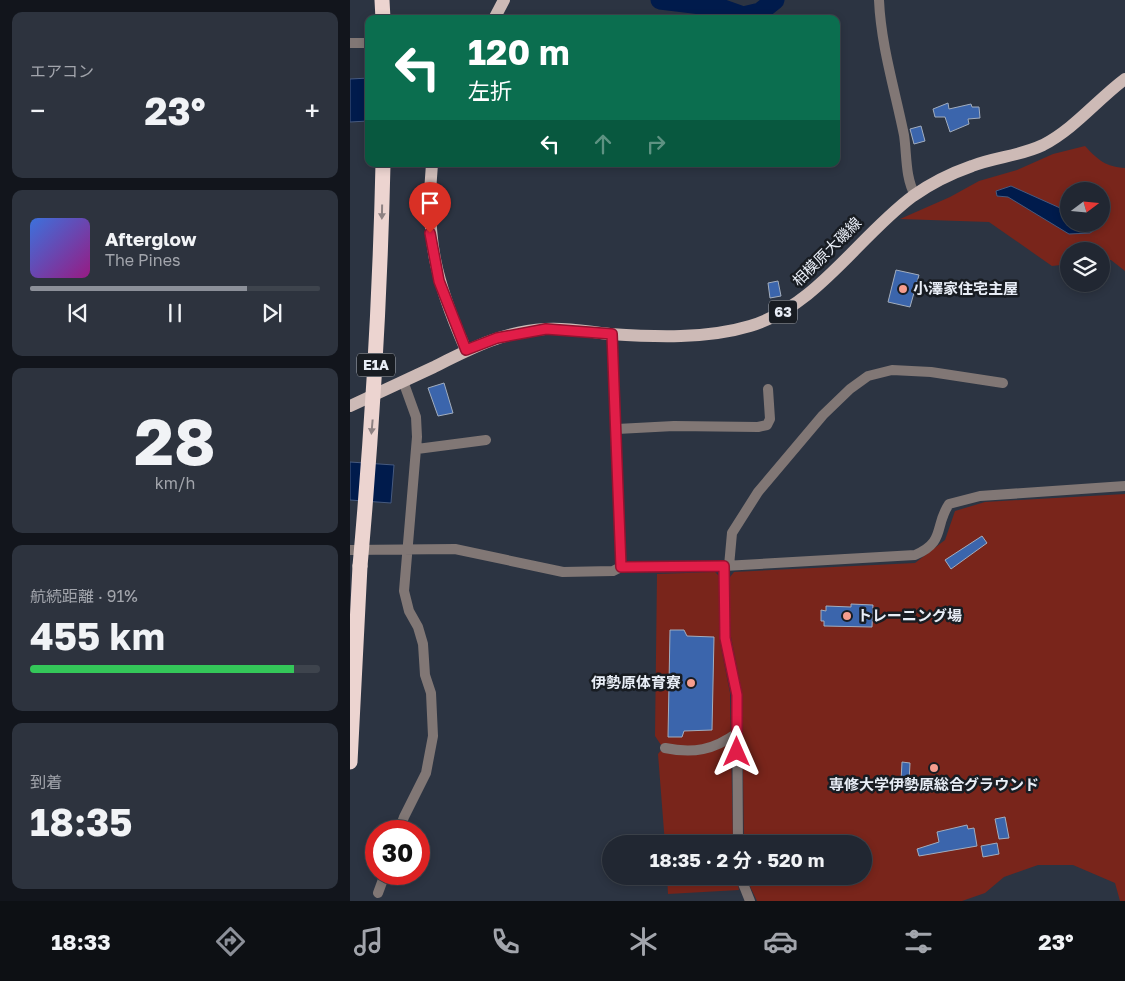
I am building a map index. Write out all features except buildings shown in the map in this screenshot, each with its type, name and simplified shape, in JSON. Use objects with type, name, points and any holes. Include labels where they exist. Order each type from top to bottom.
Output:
[{"type":"highway","points":[[382,0],[382,15]]},
{"type":"highway","name":"E1A","points":[[356,620],[373,410],[381,271],[383,167]]},
{"type":"highway","points":[[350,648],[356,620]]},
{"type":"highway","points":[[350,762],[356,620]]},
{"type":"main road","points":[[496,15],[504,0]]},
{"type":"main road","name":"相模原大磯線","points":[[350,406],[466,350],[497,338],[546,329],[646,336],[712,333],[737,330],[767,320],[802,300],[872,230],[915,195],[972,166],[1022,153],[1053,140],[1096,102],[1125,80]]},
{"type":"main road","points":[[432,167],[429,200],[432,248],[439,281],[466,350]]},
{"type":"street","points":[[879,0],[885,49],[904,138],[910,186],[915,195]]},
{"type":"street","points":[[350,43],[365,43]]},
{"type":"street","points":[[612,334],[621,567]]},
{"type":"street","points":[[738,835],[737,695],[725,638],[726,566],[732,532],[758,492],[823,415],[850,389],[868,376],[892,370],[932,372],[1003,383]]},
{"type":"street","points":[[403,381],[416,417],[416,448],[407,549],[405,601],[418,627],[423,644],[425,675],[431,693],[433,736],[426,773],[403,820]]},
{"type":"street","points":[[617,429],[674,426],[758,427],[767,424],[770,418],[768,389]]},
{"type":"street","points":[[416,448],[481,444]]},
{"type":"street","points":[[350,550],[455,549],[563,572],[613,571],[621,567],[726,566],[915,556],[924,552],[938,538],[942,514],[949,504],[980,496],[1125,486]]},
{"type":"street","points":[[665,748],[696,751],[716,746],[737,734]]},
{"type":"street","points":[[378,893],[381,885]]},
{"type":"street","points":[[744,885],[750,901]]},
{"type":"shaded area","points":[[1085,146],[1103,162],[1125,168],[1125,271],[1110,260],[1110,242],[1060,242],[1060,265],[1052,266],[989,222],[900,219],[950,197],[979,181],[1017,170],[1053,154]]},
{"type":"shaded area","name":"専修大学伊勢原総合グラウンド","points":[[1125,494],[1125,901],[1120,901],[1115,883],[1073,865],[1038,865],[1004,877],[985,893],[962,901],[757,901],[749,885],[872,885],[872,835],[744,835],[742,692],[731,637],[728,588],[730,577],[734,572],[915,563],[945,540],[955,511],[985,502]]},
{"type":"shaded area","points":[[715,572],[719,576],[720,642],[730,693],[733,835],[664,835],[658,754],[663,748],[655,736],[657,574]]},
{"type":"shaded area","points":[[668,885],[738,885],[739,890],[668,894]]},
{"type":"water","points":[[365,78],[365,121],[350,122],[350,79]]},
{"type":"water","points":[[1011,186],[1060,208],[1060,229],[1008,197],[997,196],[996,191]]},
{"type":"water","points":[[1066,232],[1092,232],[1090,233],[1069,234]]},
{"type":"water","points":[[350,462],[394,465],[391,503],[350,500]]},
{"type":"waterway","points":[[660,0],[718,7],[740,15]]},
{"type":"waterway","points":[[747,15],[760,12],[775,0]]},
{"type":"place","name":"小澤家住宅主屋","points":[[903,289]]},
{"type":"place","name":"トレーニング場","points":[[847,616]]},
{"type":"place","name":"伊勢原体育寮","points":[[691,683]]},
{"type":"place","name":"専修大学伊勢原総合グラウンド","points":[[934,768]]},
{"type":"route","points":[[430,233],[439,281],[466,350],[497,338],[523,331],[558,329],[612,334],[621,567],[724,566],[725,638],[737,695],[737,752]]}]
